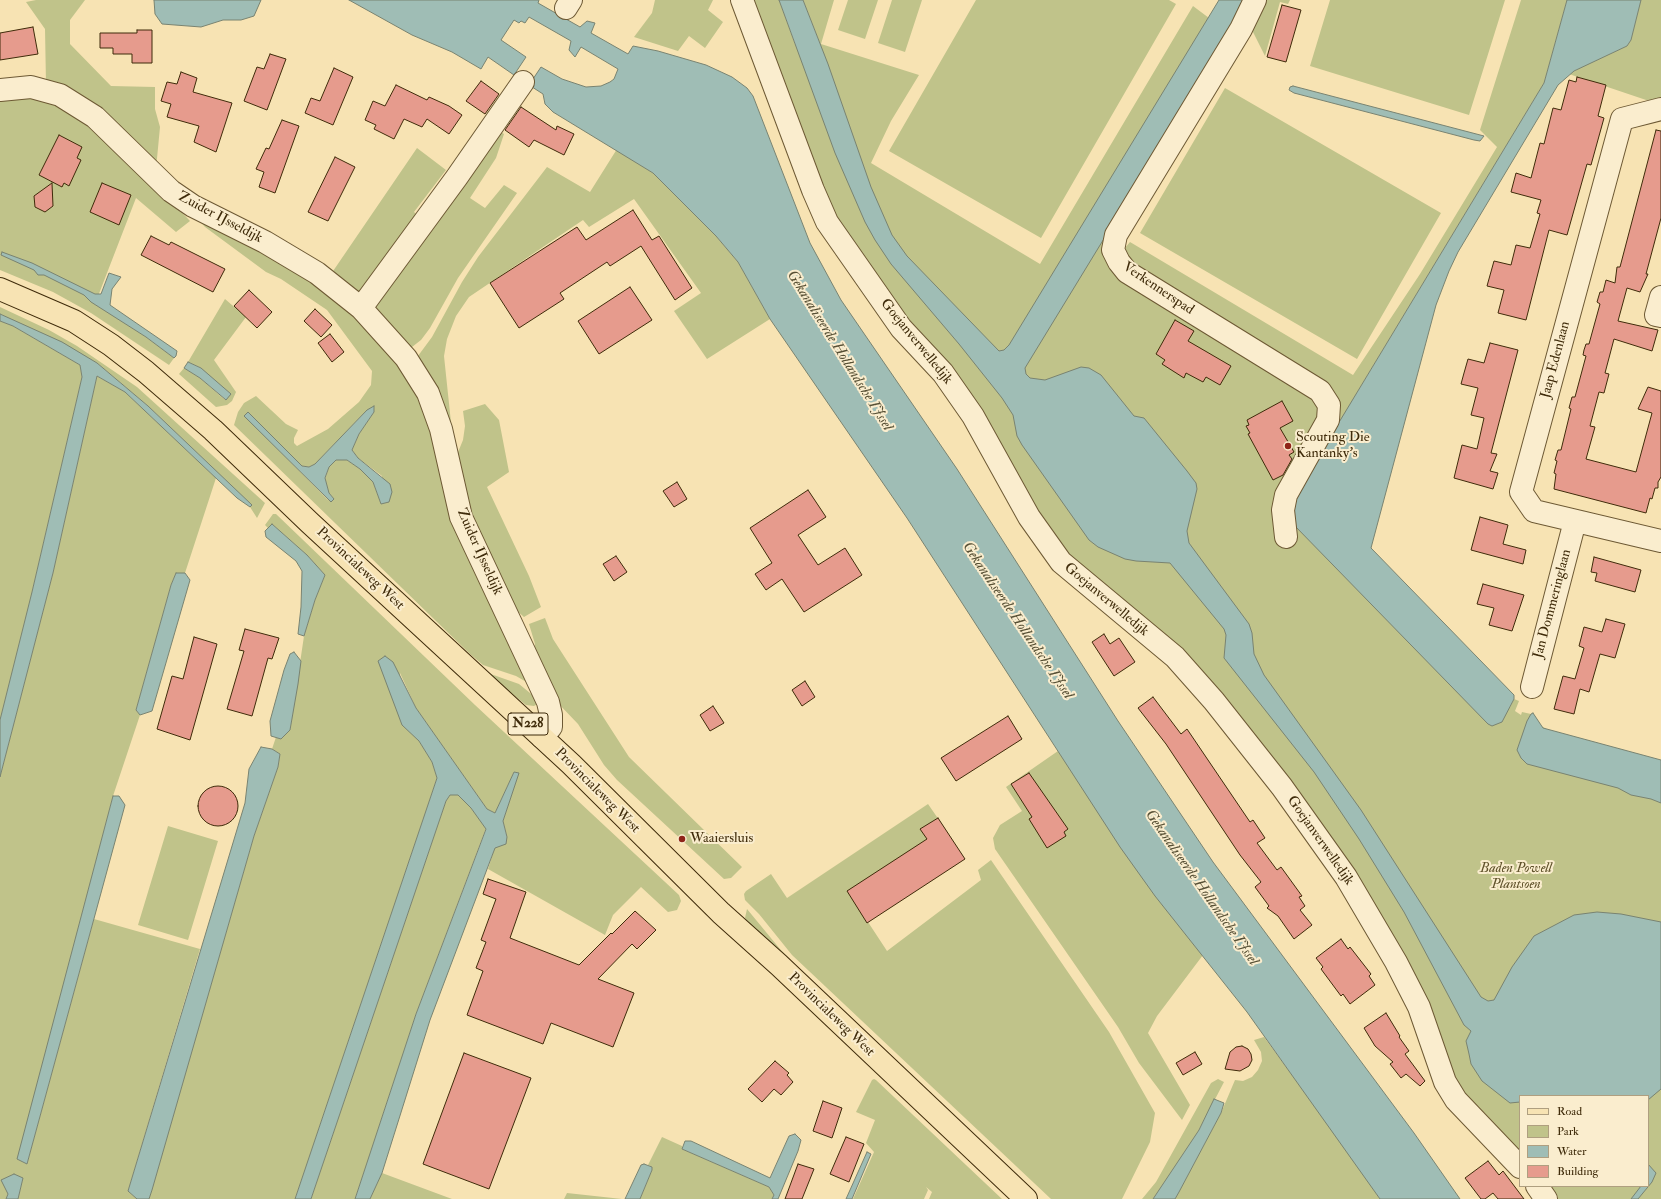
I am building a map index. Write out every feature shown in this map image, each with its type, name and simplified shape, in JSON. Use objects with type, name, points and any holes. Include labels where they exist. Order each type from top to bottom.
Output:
[{"type":"main road","name":"Provincialeweg West","points":[[0,289],[74,321],[111,345],[146,372],[213,430],[310,523],[571,764],[720,913],[780,965],[1026,1199]]},
{"type":"street","name":"Goejanverwelledijk","points":[[742,0],[813,190],[827,222],[902,328],[943,374],[973,416],[1029,517],[1061,562],[1175,656],[1214,701],[1282,787],[1346,876],[1396,962],[1420,1007],[1445,1082],[1456,1100],[1519,1166]]},
{"type":"street","name":"Verkennerspad","points":[[1256,0],[1242,29],[1116,235],[1113,250],[1119,262],[1127,272],[1320,391],[1329,405],[1328,420],[1286,495],[1283,510],[1286,537]]},
{"type":"street","points":[[361,308],[457,177],[523,82]]},
{"type":"street","name":"Zuider IJsseldijk","points":[[0,90],[31,86],[60,95],[95,116],[171,191],[194,206],[264,242],[318,273],[361,308],[406,358],[428,393],[441,429],[461,517],[548,702],[551,715],[551,727],[542,737]]},
{"type":"street","name":"Jaap Edenlaan","points":[[1661,110],[1622,119],[1521,492],[1534,511],[1661,541]]},
{"type":"street","name":"Jan Dommeringlaan","points":[[1532,687],[1575,521]]},
{"type":"street","points":[[1538,1187],[1546,1199]]},
{"type":"green space","points":[[36,0],[85,0],[70,20],[70,44],[111,86],[155,87],[155,109],[160,127],[156,169],[46,84],[45,29],[26,2]]},
{"type":"green space","points":[[655,0],[713,0],[708,10],[723,22],[705,48],[689,36],[678,51],[634,37],[652,13]]},
{"type":"green space","name":"Baden Powell Plantsoen","points":[[744,0],[779,0],[795,44],[821,46],[803,0],[834,0],[821,44],[919,75],[891,121],[871,163],[1040,264],[1193,6],[1209,18],[1050,279],[1097,233],[1124,249],[1130,242],[1353,375],[1420,274],[1497,147],[1480,130],[1521,0],[1567,0],[1544,83],[1358,391],[1297,520],[1510,707],[1514,699],[1519,701],[1515,711],[1521,715],[1522,712],[1531,714],[1529,719],[1571,743],[1661,767],[1661,1199],[1554,1199],[1543,1187],[1649,1187],[1649,1095],[1519,1095],[1519,1161],[1452,1081],[1286,785],[1072,561],[843,242]]},
{"type":"green space","points":[[848,0],[878,0],[865,39],[838,30]]},
{"type":"green space","points":[[892,0],[922,0],[905,52],[878,43]]},
{"type":"green space","points":[[976,0],[1169,0],[1176,4],[1041,238],[889,151]]},
{"type":"green space","points":[[1260,0],[1290,0],[1288,4],[1280,2],[1265,56],[1253,32],[1249,18]]},
{"type":"green space","points":[[1330,0],[1505,0],[1469,115],[1310,66]]},
{"type":"green space","points":[[1641,0],[1661,0],[1661,99],[1652,102],[1569,74],[1627,46],[1631,40]]},
{"type":"green space","points":[[1225,88],[1441,213],[1357,359],[1140,233]]},
{"type":"green space","points":[[45,95],[108,134],[190,221],[176,232],[136,198],[95,304],[146,337],[174,358],[169,365],[91,313],[53,292],[0,270],[0,97]]},
{"type":"green space","points":[[496,129],[504,134],[496,158],[470,198],[485,208],[504,185],[517,193],[458,278],[430,328],[421,340],[412,347],[407,348],[375,308],[376,302]]},
{"type":"green space","points":[[417,148],[446,170],[414,212],[423,220],[363,292],[355,292],[329,277]]},
{"type":"green space","points":[[617,149],[653,173],[716,236],[738,262],[770,319],[707,359],[674,311],[701,293],[634,199],[589,227],[583,220],[469,297],[456,316],[447,339],[444,356],[452,432],[415,360],[432,337],[462,282],[478,257],[547,167],[590,192]]},
{"type":"green space","points":[[196,215],[341,298],[421,391],[530,684],[516,676],[483,665],[470,654],[234,425],[238,412],[244,403],[256,396],[286,424],[298,430],[294,438],[294,443],[297,446],[328,429],[359,402],[371,385],[372,371],[327,310],[281,279],[266,272],[205,227]],"holes":[[[367,410],[374,412],[359,434],[352,450],[358,458],[382,476],[381,504],[373,482],[360,469],[347,460],[336,460],[329,467],[325,479],[329,493],[334,499],[331,502],[271,442],[248,412],[302,466],[309,467],[315,464]]]},
{"type":"green space","points":[[225,299],[246,317],[214,360],[236,392],[232,401],[227,405],[216,407],[179,374],[184,368],[200,378],[225,400],[201,368],[188,362]]},
{"type":"green space","points":[[0,307],[49,330],[77,346],[137,387],[265,503],[257,518],[250,507],[252,505],[148,406],[97,363],[0,314]]},
{"type":"green space","points":[[0,321],[13,326],[80,365],[82,377],[32,592],[0,720]]},
{"type":"green space","points":[[97,376],[125,392],[216,478],[185,573],[176,573],[171,585],[136,710],[140,715],[113,796],[18,1159],[27,1164],[94,919],[200,949],[128,1191],[137,1199],[18,1199],[23,1178],[8,1194],[6,1199],[0,1199],[0,777],[53,573]]},
{"type":"green space","points":[[485,404],[499,420],[509,472],[487,487],[529,576],[541,607],[524,617],[501,597],[485,564],[454,462],[463,440],[465,426],[463,411]]},
{"type":"green space","points":[[273,514],[276,514],[475,705],[679,895],[681,901],[677,910],[668,912],[641,887],[613,915],[605,935],[488,869],[495,847],[507,837],[503,821],[518,773],[514,772],[495,813],[487,809],[416,708],[400,673],[402,724],[419,741],[432,762],[437,778],[295,1199],[149,1199],[254,836],[278,767],[280,754],[272,749],[276,737],[281,739],[290,730],[304,636],[315,600],[325,575],[307,555],[272,524],[268,528],[265,525]]},
{"type":"green space","points":[[545,618],[553,639],[629,757],[742,867],[731,878],[724,879],[617,780],[604,765],[578,724],[556,701],[533,652],[535,644],[529,624]]},
{"type":"green space","points":[[485,672],[519,684],[541,702],[534,706],[526,705]]},
{"type":"green space","points":[[1058,751],[1155,895],[1203,955],[1157,1016],[1148,1033],[1190,1105],[1182,1120],[1139,1063],[1118,1027],[995,849],[993,838],[1000,825],[1022,811],[1006,787]]},
{"type":"green space","points":[[450,795],[458,795],[471,808],[486,828],[416,1014],[355,1199],[311,1199],[446,801]]},
{"type":"green space","points":[[928,804],[946,830],[849,893],[887,951],[981,880],[978,870],[991,860],[1109,1032],[1155,1113],[1150,1142],[1122,1199],[1051,1199],[792,955],[759,914],[745,900],[744,894],[746,891],[771,874],[787,898]]},
{"type":"green space","points":[[168,826],[218,841],[188,940],[138,925]]},
{"type":"green space","points":[[747,909],[780,949],[817,987],[748,923],[745,918]]},
{"type":"green space","points":[[1264,1037],[1345,1147],[1380,1199],[1175,1199],[1221,1113],[1235,1080],[1243,1081],[1252,1077],[1258,1070],[1262,1061],[1261,1052],[1254,1040]]},
{"type":"green space","points":[[874,1079],[1002,1199],[929,1199],[932,1192],[926,1187],[928,1190],[924,1199],[853,1199],[874,1152],[866,1143],[875,1120],[856,1112],[872,1080]]},
{"type":"green space","points":[[1218,1079],[1224,1082],[1199,1130],[1153,1199],[1142,1199],[1156,1182],[1211,1083]]},
{"type":"green space","points":[[662,1137],[682,1146],[682,1149],[769,1187],[774,1195],[772,1199],[640,1199],[652,1170],[652,1167],[648,1165]]},
{"type":"green space","points":[[382,1173],[452,1199],[370,1199]]},
{"type":"green space","points":[[567,1193],[622,1199],[564,1199]]},
{"type":"water","points":[[154,0],[261,0],[254,16],[241,20],[223,20],[201,27],[162,24],[155,14]]},
{"type":"water","name":"Gekanaliseerde Hollandsche IJssel","points":[[349,0],[539,0],[538,3],[580,27],[587,21],[595,23],[591,33],[628,54],[633,46],[658,51],[706,65],[732,77],[747,88],[753,96],[810,243],[841,300],[957,469],[1118,721],[1213,862],[1414,1133],[1460,1199],[1380,1199],[1247,1012],[1155,896],[1120,847],[907,518],[770,319],[738,262],[716,236],[653,173],[553,112],[545,104],[543,94],[529,85],[541,67],[562,79],[586,87],[601,86],[610,82],[614,79],[618,69],[581,47],[575,57],[569,50],[571,41],[529,17],[525,23],[521,21],[519,23],[514,20],[501,40],[526,57],[514,75],[488,57],[481,69],[452,52],[412,35]]},
{"type":"water","points":[[779,0],[803,0],[828,64],[871,187],[892,235],[907,256],[999,351],[1004,350],[1009,345],[1219,0],[1245,0],[1185,106],[1025,368],[1026,374],[1030,378],[1045,380],[1081,367],[1089,368],[1101,375],[1134,416],[1144,418],[1196,483],[1197,489],[1187,531],[1189,543],[1249,624],[1252,633],[1254,654],[1264,675],[1361,810],[1481,997],[1488,1001],[1494,1000],[1512,967],[1534,936],[1574,915],[1597,912],[1621,914],[1661,922],[1661,1089],[1649,1099],[1649,1095],[1519,1095],[1519,1102],[1510,1103],[1482,1081],[1471,1064],[1466,1041],[1471,1031],[1464,1025],[1404,912],[1359,839],[1314,772],[1224,658],[1226,635],[1224,629],[1170,563],[1125,559],[1098,547],[1089,540],[1022,445],[1017,436],[1013,415],[1002,398],[959,344],[891,264],[875,240],[865,222],[835,153]]},
{"type":"water","points":[[1567,0],[1641,0],[1631,40],[1627,46],[1574,71],[1558,85],[1458,252],[1436,305],[1371,548],[1514,695],[1514,699],[1502,722],[1492,726],[1488,724],[1294,525],[1286,510],[1544,83]]},
{"type":"water","points":[[1293,86],[1484,136],[1480,141],[1474,140],[1294,93],[1289,90],[1290,87]]},
{"type":"water","points":[[2,252],[32,263],[95,294],[101,294],[109,273],[121,277],[112,289],[110,305],[177,351],[176,356],[174,358],[146,337],[91,302],[84,295],[44,275],[38,275],[34,270],[1,255]]},
{"type":"water","points":[[0,314],[62,342],[97,363],[148,406],[252,505],[250,507],[237,498],[125,392],[97,376],[53,573],[0,777],[0,720],[32,592],[82,377],[80,365],[13,326],[0,321]]},
{"type":"water","points":[[188,362],[201,368],[231,394],[226,400],[200,378],[184,368]]},
{"type":"water","points":[[374,406],[374,412],[359,434],[352,450],[358,458],[390,484],[392,492],[389,502],[381,504],[373,482],[360,469],[347,460],[336,460],[329,467],[325,478],[329,493],[334,499],[331,502],[244,416],[248,412],[302,466],[309,467],[315,464],[367,410]]},
{"type":"water","points":[[272,524],[307,555],[325,575],[315,600],[304,636],[298,634],[301,607],[302,571],[296,561],[266,537],[265,531]]},
{"type":"water","points":[[176,573],[185,573],[190,580],[152,711],[140,715],[136,710],[171,585]]},
{"type":"water","points":[[294,652],[301,661],[298,684],[290,730],[281,739],[271,736],[270,721],[284,670],[290,654]]},
{"type":"water","points":[[385,656],[393,662],[416,708],[487,809],[495,813],[514,772],[519,773],[503,821],[507,837],[506,844],[495,848],[430,1020],[382,1173],[370,1199],[355,1199],[416,1014],[486,829],[471,808],[458,795],[450,795],[446,801],[311,1199],[295,1199],[437,778],[432,762],[419,741],[402,725],[378,661]]},
{"type":"water","points":[[1533,713],[1543,728],[1661,760],[1661,803],[1651,799],[1631,795],[1618,788],[1527,764],[1521,758],[1517,750],[1527,721]]},
{"type":"water","points":[[261,747],[272,749],[280,754],[278,767],[254,836],[152,1190],[149,1199],[137,1199],[128,1191],[245,803],[249,769]]},
{"type":"water","points":[[113,796],[119,796],[125,805],[27,1164],[17,1159]]},
{"type":"water","points":[[1214,1099],[1224,1103],[1221,1113],[1175,1199],[1153,1199],[1199,1130]]},
{"type":"water","points":[[795,1134],[801,1140],[798,1151],[778,1199],[772,1199],[774,1195],[769,1187],[682,1149],[685,1141],[691,1141],[770,1178],[789,1136]]},
{"type":"water","points":[[867,1152],[871,1154],[852,1199],[846,1199]]},
{"type":"water","points":[[644,1164],[652,1167],[652,1170],[640,1199],[625,1199],[641,1165]]},
{"type":"water","points":[[1649,1165],[1656,1173],[1649,1186]]},
{"type":"water","points":[[14,1174],[23,1178],[18,1199],[6,1199],[8,1194],[1,1180]]},
{"type":"water","points":[[1640,1187],[1648,1187],[1638,1199],[1631,1199]]},
{"type":"building","points":[[1282,5],[1301,10],[1286,62],[1267,57]]},
{"type":"building","points":[[33,27],[38,54],[0,60],[0,33]]},
{"type":"building","points":[[137,30],[152,30],[152,63],[132,63],[132,54],[113,54],[113,48],[100,48],[100,33],[137,33]]},
{"type":"building","points":[[270,54],[286,59],[267,110],[244,101],[257,67],[264,69]]},
{"type":"building","points":[[334,68],[353,77],[333,125],[305,113],[311,98],[320,101]]},
{"type":"building","points":[[181,72],[197,78],[193,92],[232,103],[216,152],[194,142],[199,126],[167,117],[171,104],[161,101],[167,82],[177,84]]},
{"type":"building","points":[[1577,77],[1606,85],[1598,116],[1604,118],[1591,165],[1587,164],[1567,235],[1549,230],[1526,320],[1498,313],[1504,290],[1487,286],[1494,261],[1511,265],[1516,245],[1530,248],[1540,214],[1537,213],[1541,200],[1511,192],[1516,173],[1531,178],[1540,143],[1544,144],[1553,108],[1561,110],[1569,80],[1576,82]]},
{"type":"building","points":[[481,81],[499,94],[485,114],[466,101]]},
{"type":"building","points":[[396,85],[427,100],[429,97],[449,106],[462,115],[449,134],[427,119],[422,127],[404,119],[394,139],[374,129],[376,125],[365,120],[373,101],[385,106]]},
{"type":"building","points":[[521,107],[556,130],[557,126],[574,134],[564,155],[534,140],[529,147],[505,130]]},
{"type":"building","points":[[282,120],[299,126],[275,193],[259,187],[264,172],[256,169],[266,148],[269,149]]},
{"type":"building","points":[[1656,130],[1661,131],[1661,218],[1646,274],[1648,274],[1640,292],[1627,288],[1618,321],[1658,330],[1652,351],[1614,339],[1605,373],[1609,374],[1604,393],[1599,392],[1590,426],[1595,427],[1586,459],[1636,472],[1652,413],[1638,409],[1648,387],[1661,391],[1661,477],[1658,482],[1658,488],[1655,488],[1652,499],[1650,498],[1646,513],[1554,489],[1556,474],[1554,473],[1557,461],[1555,460],[1558,450],[1561,450],[1571,409],[1569,408],[1572,397],[1575,397],[1586,356],[1583,355],[1584,350],[1586,344],[1589,344],[1600,304],[1597,302],[1600,292],[1603,292],[1606,280],[1615,283],[1617,267],[1620,267]]},
{"type":"building","points":[[59,135],[82,147],[77,158],[81,160],[69,186],[64,183],[62,187],[39,175]]},
{"type":"building","points":[[335,157],[355,167],[328,221],[308,212]]},
{"type":"building","points":[[52,183],[53,206],[45,212],[35,207],[34,196]]},
{"type":"building","points":[[102,183],[131,195],[119,225],[90,212]]},
{"type":"building","points":[[633,210],[652,240],[659,236],[692,288],[675,300],[641,246],[610,266],[607,262],[560,293],[564,299],[519,328],[490,283],[577,227],[586,240]]},
{"type":"building","points":[[151,236],[169,245],[171,242],[225,269],[213,292],[141,255]]},
{"type":"building","points":[[630,287],[652,320],[599,354],[578,321]]},
{"type":"building","points":[[249,290],[272,312],[257,328],[234,306]]},
{"type":"building","points":[[315,309],[332,325],[321,337],[304,321]]},
{"type":"building","points":[[1175,320],[1194,331],[1188,341],[1231,366],[1220,385],[1206,377],[1203,382],[1186,373],[1184,378],[1162,364],[1165,360],[1156,354]]},
{"type":"building","points":[[330,334],[344,352],[332,362],[318,343]]},
{"type":"building","points":[[1490,343],[1518,350],[1491,453],[1497,454],[1490,471],[1498,473],[1493,489],[1454,478],[1462,445],[1477,449],[1484,418],[1471,415],[1478,388],[1461,384],[1468,359],[1484,363]]},
{"type":"building","points":[[1282,401],[1293,421],[1280,428],[1294,452],[1289,455],[1292,459],[1283,475],[1273,480],[1248,434],[1250,433],[1246,426],[1249,425],[1247,420]]},
{"type":"building","points":[[677,482],[687,499],[674,507],[663,491]]},
{"type":"building","points":[[808,490],[826,517],[798,535],[818,565],[845,548],[862,575],[804,612],[782,579],[766,590],[755,574],[772,563],[750,528]]},
{"type":"building","points":[[1480,517],[1508,525],[1503,544],[1526,550],[1523,564],[1471,550]]},
{"type":"building","points":[[616,556],[627,572],[614,581],[603,564]]},
{"type":"building","points":[[1594,557],[1641,570],[1635,592],[1595,581],[1597,573],[1591,572]]},
{"type":"building","points":[[1483,584],[1524,595],[1512,631],[1489,625],[1494,608],[1477,604]]},
{"type":"building","points":[[1606,619],[1625,624],[1615,658],[1600,654],[1589,692],[1580,689],[1574,714],[1554,709],[1563,676],[1575,679],[1584,648],[1579,646],[1584,627],[1602,632]]},
{"type":"building","points":[[245,629],[279,638],[272,659],[268,658],[252,716],[227,709],[244,651],[239,650]]},
{"type":"building","points":[[1104,634],[1110,644],[1119,638],[1135,662],[1114,676],[1092,642]]},
{"type":"building","points":[[194,637],[217,644],[190,740],[157,729],[172,676],[183,679]]},
{"type":"building","points":[[805,681],[815,697],[802,706],[792,690]]},
{"type":"building","points":[[1153,697],[1181,734],[1187,729],[1250,822],[1253,820],[1265,838],[1257,843],[1277,870],[1281,867],[1302,896],[1299,897],[1305,906],[1300,910],[1312,925],[1294,939],[1278,916],[1267,908],[1269,906],[1255,887],[1261,882],[1240,855],[1166,744],[1138,708]]},
{"type":"building","points":[[713,706],[724,723],[710,731],[700,715]]},
{"type":"building","points":[[1008,716],[1022,739],[956,781],[941,758]]},
{"type":"building","points":[[1029,773],[1068,829],[1064,832],[1066,836],[1047,848],[1029,819],[1032,817],[1011,784]]},
{"type":"building","points":[[222,786],[229,789],[235,795],[238,806],[237,814],[229,823],[222,826],[214,826],[207,823],[199,814],[198,802],[201,795],[210,787]]},
{"type":"building","points":[[938,818],[965,859],[867,923],[847,891],[927,839],[920,829]]},
{"type":"building","points":[[488,879],[526,892],[510,938],[579,965],[635,911],[656,930],[637,949],[632,944],[598,979],[634,993],[613,1047],[551,1023],[543,1044],[467,1015],[483,971],[476,968],[486,942],[481,940],[496,899],[483,894]]},
{"type":"building","points":[[1341,939],[1348,949],[1350,947],[1371,974],[1369,976],[1375,985],[1350,1004],[1343,994],[1341,996],[1321,969],[1323,967],[1316,958]]},
{"type":"building","points":[[1386,1013],[1400,1036],[1399,1037],[1409,1051],[1405,1054],[1425,1081],[1420,1086],[1406,1074],[1401,1078],[1390,1064],[1393,1062],[1375,1046],[1364,1028]]},
{"type":"building","points":[[1242,1046],[1248,1049],[1251,1054],[1252,1060],[1249,1066],[1240,1071],[1225,1069],[1230,1052],[1236,1047]]},
{"type":"building","points":[[1195,1052],[1202,1064],[1183,1075],[1176,1063]]},
{"type":"building","points":[[464,1053],[531,1078],[489,1189],[423,1164]]},
{"type":"building","points":[[775,1061],[789,1073],[787,1075],[793,1082],[781,1095],[774,1089],[762,1102],[748,1089]]},
{"type":"building","points":[[823,1101],[842,1108],[832,1138],[813,1131]]},
{"type":"building","points":[[846,1137],[864,1144],[849,1182],[830,1174]]},
{"type":"building","points":[[1488,1161],[1499,1175],[1503,1171],[1524,1199],[1498,1199],[1493,1193],[1485,1199],[1481,1199],[1465,1178]]},
{"type":"building","points":[[798,1164],[814,1169],[802,1199],[785,1199]]},
{"type":"place","name":"Scouting Die Kantanky's","points":[[1288,446]]},
{"type":"place","name":"Waaiersluis","points":[[682,839]]}]
